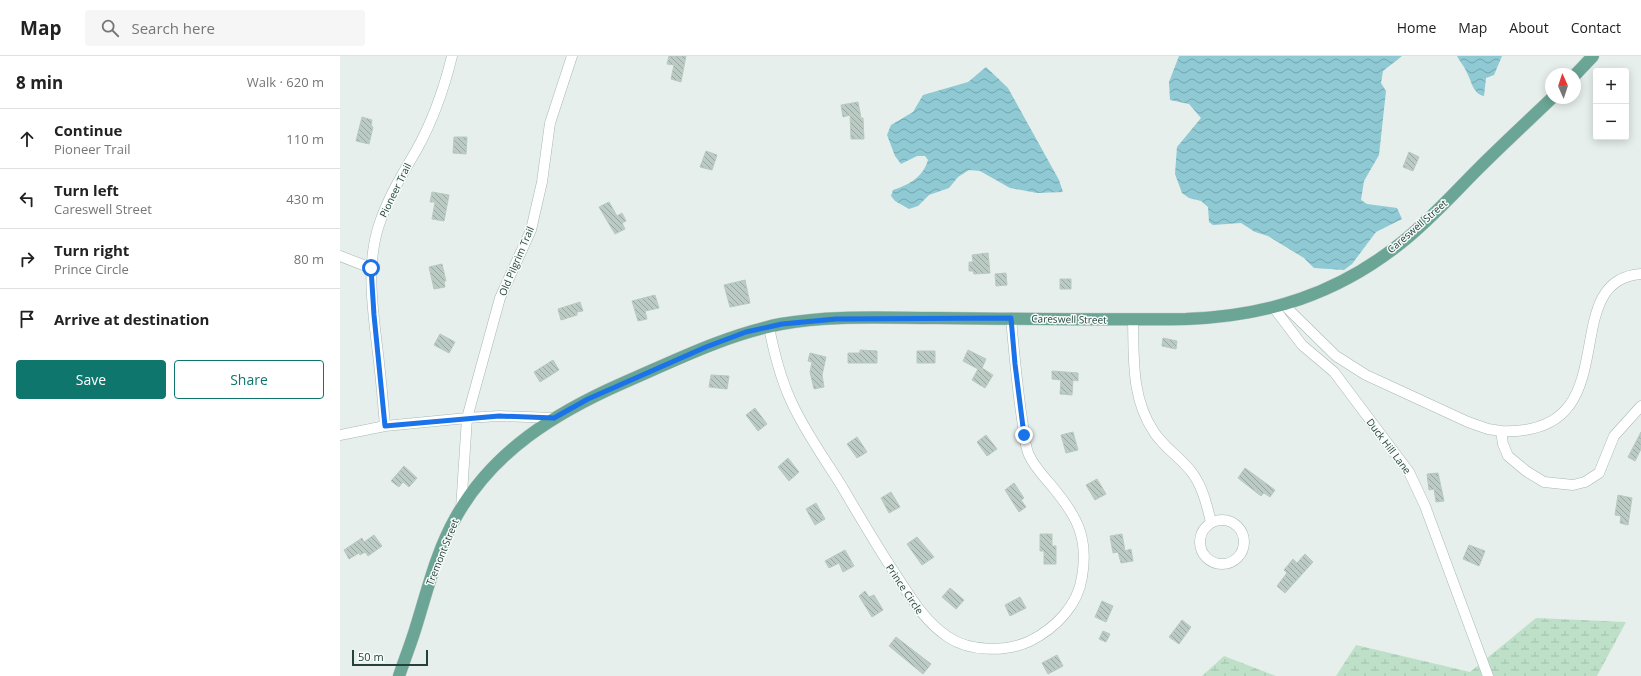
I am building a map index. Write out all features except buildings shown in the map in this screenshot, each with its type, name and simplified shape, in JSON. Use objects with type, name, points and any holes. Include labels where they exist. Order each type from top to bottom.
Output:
[{"type":"main road","points":[[1581,69],[1593,56]]},
{"type":"main road","name":"Careswell Street","points":[[554,418],[588,399],[693,352],[729,338],[769,327],[796,322],[836,319],[1011,318],[1133,320],[1215,318],[1279,306],[1309,296],[1347,279],[1368,267],[1402,242],[1546,104]]},
{"type":"main road","name":"Tremont Street","points":[[399,676],[446,536],[461,510],[486,476],[506,454],[527,436],[554,418]]},
{"type":"street","name":"Pioneer Trail","points":[[385,426],[371,268],[374,244],[380,222],[390,196],[433,116],[445,85],[452,56]]},
{"type":"street","name":"Old Pilgrim Trail","points":[[461,510],[467,418],[500,298],[531,230],[542,182],[550,123],[572,56]]},
{"type":"street","points":[[340,256],[371,268]]},
{"type":"street","points":[[1279,306],[1336,356],[1366,375],[1468,422],[1502,431],[1522,431],[1538,428],[1553,421],[1566,411],[1580,386],[1590,350],[1598,306],[1605,291],[1611,284],[1625,276],[1641,274]]},
{"type":"street","name":"Duck Hill Lane","points":[[1279,306],[1302,345],[1334,372],[1409,472],[1425,506],[1488,676]]},
{"type":"street","name":"Prince Circle","points":[[769,327],[776,363],[790,401],[869,533],[920,612],[928,621],[948,637],[959,643],[972,647],[997,648],[1014,646],[1030,641],[1050,629],[1059,620],[1078,595],[1084,564],[1084,547],[1079,525],[1072,512],[1035,464],[1026,444],[1015,364],[1011,318]]},
{"type":"street","points":[[1133,320],[1137,393],[1154,432],[1193,474],[1202,492],[1211,522]]},
{"type":"street","points":[[1502,431],[1502,444],[1508,456],[1526,471],[1544,482],[1573,485],[1585,482],[1599,473],[1614,436],[1641,406]]},
{"type":"street","points":[[340,435],[385,426],[467,418],[499,416],[554,418]]},
{"type":"street","points":[[1228,520],[1236,524],[1242,531],[1245,539],[1244,548],[1240,556],[1234,562],[1225,565],[1216,564],[1208,560],[1203,553],[1200,545],[1200,536],[1204,528],[1211,522],[1228,520]]},
{"type":"green space","points":[[1536,618],[1626,622],[1597,676],[1336,676],[1356,645],[1470,672]]},
{"type":"green space","points":[[1224,656],[1276,676],[1202,676]]},
{"type":"water","points":[[1179,56],[1402,56],[1383,71],[1381,83],[1386,91],[1379,155],[1364,181],[1361,200],[1367,204],[1397,208],[1402,219],[1376,232],[1352,264],[1344,270],[1314,268],[1304,258],[1268,236],[1255,232],[1241,223],[1213,225],[1209,222],[1208,207],[1201,201],[1189,198],[1182,193],[1175,174],[1177,147],[1201,118],[1189,104],[1170,100],[1169,82]]},
{"type":"water","points":[[1457,56],[1502,56],[1494,75],[1486,78],[1484,96],[1477,93]]},
{"type":"water","points":[[986,67],[1008,88],[1059,180],[1063,192],[1037,193],[1010,188],[980,171],[969,170],[958,177],[949,188],[929,195],[918,206],[909,209],[895,201],[891,196],[893,190],[905,186],[915,180],[923,171],[928,160],[925,156],[917,156],[901,164],[895,156],[887,135],[891,125],[913,112],[923,95],[968,82]]},
{"type":"route","points":[[371,268],[385,426],[499,416],[554,418],[588,399],[706,347],[746,332],[782,324],[815,320],[872,318],[1011,318],[1024,435]]}]
